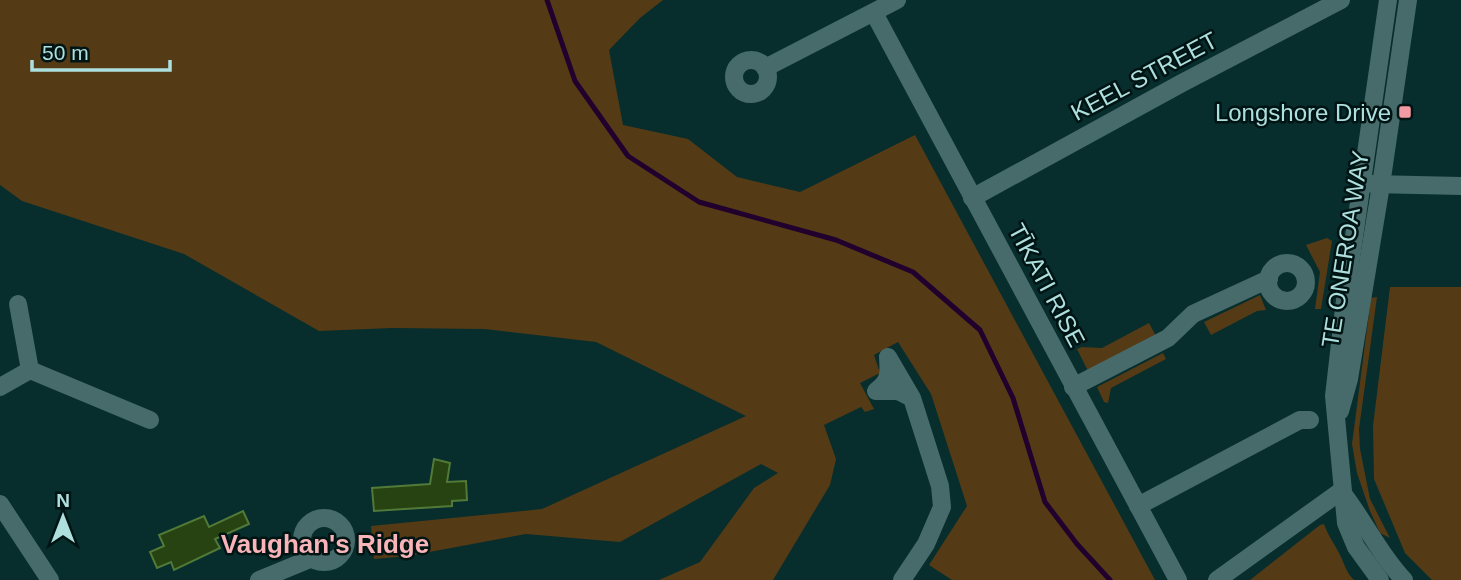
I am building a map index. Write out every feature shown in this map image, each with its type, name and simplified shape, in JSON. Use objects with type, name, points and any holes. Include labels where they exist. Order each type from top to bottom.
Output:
[{"type":"street","points":[[765,68],[897,0]]},
{"type":"street","name":"KEEL STREET","points":[[972,198],[1193,77],[1341,0]]},
{"type":"street","name":"TE ONEROA WAY","points":[[1380,580],[1349,534],[1341,491],[1334,396],[1336,365],[1388,0]]},
{"type":"street","name":"TE ONEROA WAY","points":[[1336,421],[1349,379],[1408,0]]},
{"type":"street","name":"TĪKATI RISE","points":[[874,13],[1178,580]]},
{"type":"street","points":[[1361,184],[1461,186]]},
{"type":"street","points":[[1073,387],[1168,338],[1193,314],[1269,279]]},
{"type":"street","points":[[18,304],[30,369]]},
{"type":"street","points":[[0,387],[30,369]]},
{"type":"street","points":[[30,369],[150,420]]},
{"type":"street","points":[[902,580],[926,544],[942,507],[940,486],[912,398]]},
{"type":"street","points":[[1138,506],[1300,420],[1310,420]]},
{"type":"street","points":[[1217,580],[1341,491],[1367,526],[1388,562],[1404,580]]},
{"type":"street","points":[[0,504],[50,580]]},
{"type":"street","points":[[259,580],[310,559]]},
{"type":"shaded area","points":[[0,0],[663,0],[640,18],[609,50],[623,125],[688,139],[737,177],[800,192],[915,135],[1155,580],[952,580],[929,565],[967,506],[931,394],[898,342],[874,355],[880,373],[860,383],[874,409],[865,412],[861,407],[824,425],[836,459],[830,485],[773,580],[659,580],[700,562],[754,488],[778,473],[761,464],[620,542],[526,534],[408,556],[374,559],[371,526],[542,509],[746,416],[596,342],[485,329],[392,328],[319,331],[184,254],[22,201],[0,185]]},
{"type":"shaded area","points":[[1327,238],[1332,241],[1321,309],[1315,309],[1320,272],[1306,245]]},
{"type":"shaded area","points":[[1390,287],[1461,287],[1461,580],[1432,580],[1405,553],[1374,479],[1373,426]]},
{"type":"shaded area","points":[[1260,295],[1266,310],[1257,311],[1211,335],[1204,322]]},
{"type":"shaded area","points":[[1377,297],[1359,429],[1360,449],[1370,499],[1390,538],[1380,533],[1370,511],[1357,473],[1352,444],[1371,298]]},
{"type":"shaded area","points":[[1149,323],[1157,338],[1089,373],[1077,349],[1102,348]]},
{"type":"shaded area","points":[[1163,353],[1166,359],[1111,388],[1108,403],[1104,402],[1097,387]]},
{"type":"shaded area","points":[[1324,524],[1354,580],[1250,580],[1320,525]]},
{"type":"building","points":[[434,459],[450,463],[447,482],[466,481],[467,500],[452,501],[452,506],[374,511],[372,488],[430,484]]},
{"type":"building","points":[[243,511],[249,524],[215,539],[220,548],[174,570],[171,562],[157,568],[150,552],[164,546],[159,535],[204,516],[209,527]]},
{"type":"waterway","points":[[547,0],[575,81],[628,156],[699,202],[836,240],[913,272],[980,330],[1013,398],[1045,502],[1077,544],[1110,580]]},
{"type":"place","name":"Longshore Drive","points":[[1405,112]]},
{"type":"district","name":"Vaughan's Ridge","points":[[325,544]]}]
